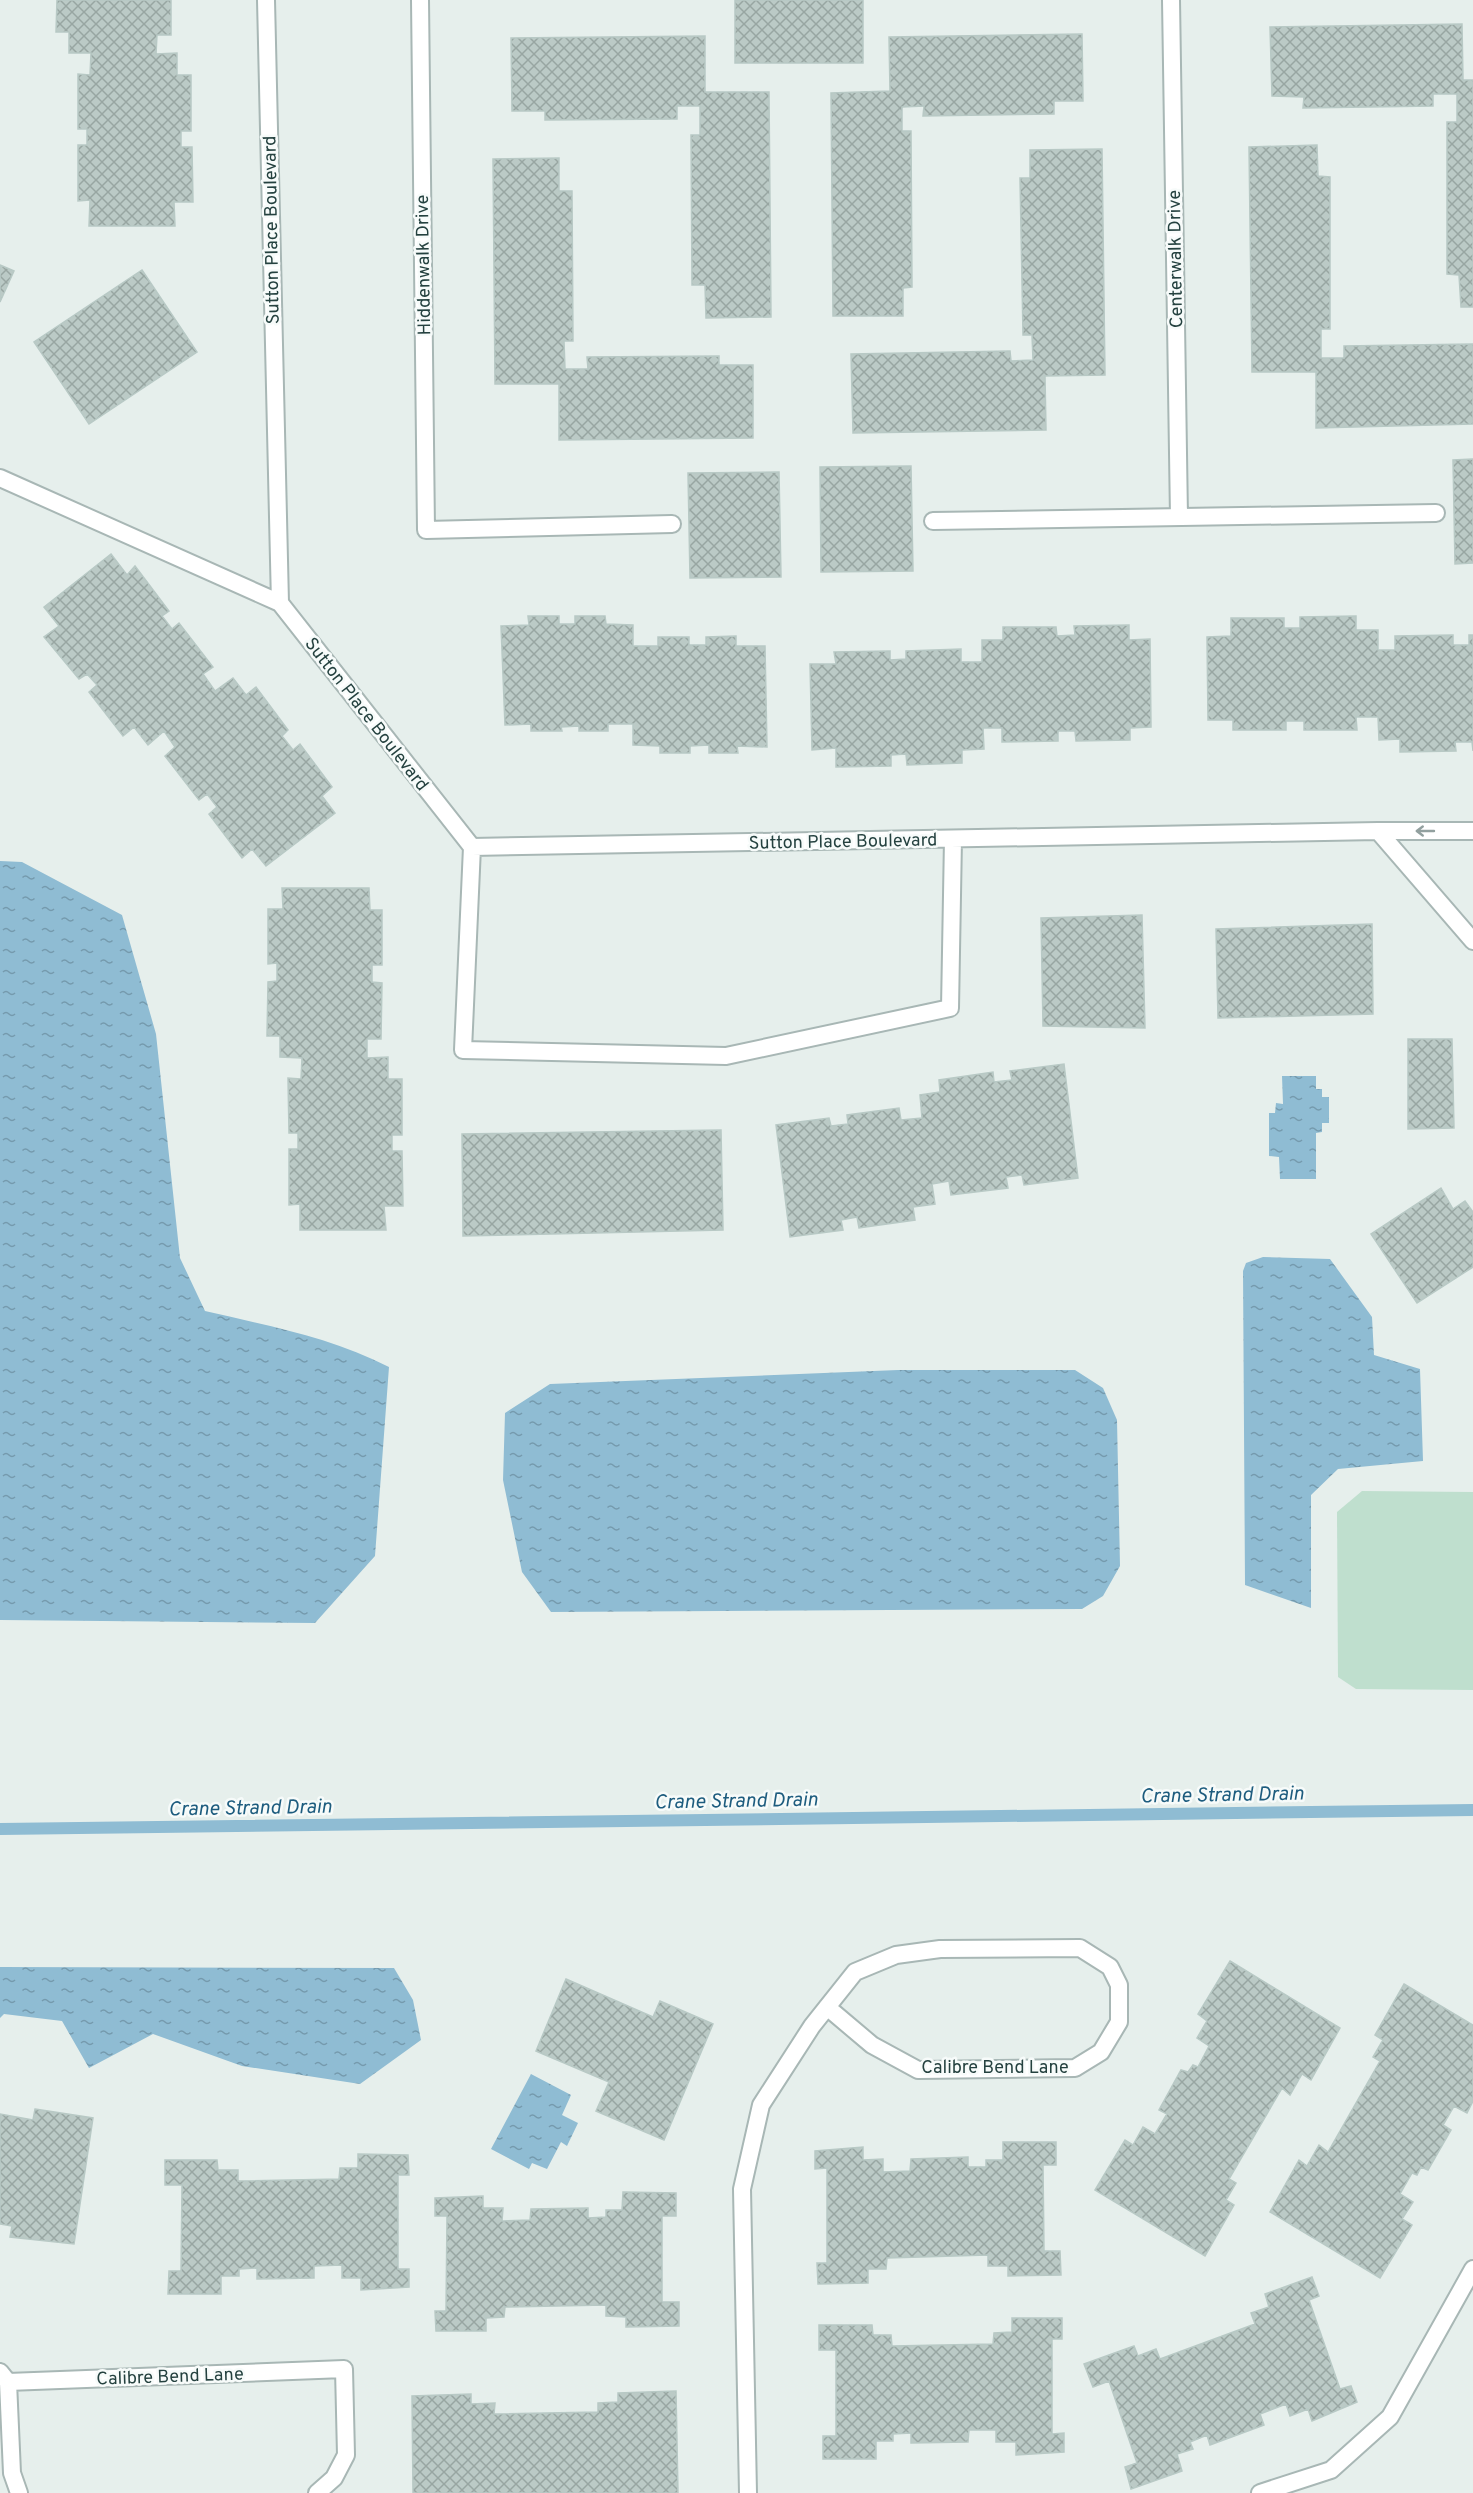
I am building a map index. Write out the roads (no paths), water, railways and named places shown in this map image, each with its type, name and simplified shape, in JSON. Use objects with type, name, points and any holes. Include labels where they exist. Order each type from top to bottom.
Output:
[{"type":"lane","name":"Sutton Place Boulevard","points":[[266,0],[280,603]]},
{"type":"lane","name":"Hiddenwalk Drive","points":[[420,0],[426,530],[672,524]]},
{"type":"lane","name":"Centerwalk Drive","points":[[1171,0],[1179,517]]},
{"type":"lane","name":"Sutton Place Boulevard","points":[[0,478],[280,603],[472,847],[1473,831]]},
{"type":"lane","points":[[933,522],[1436,513]]},
{"type":"lane","points":[[1378,831],[1473,941]]},
{"type":"lane","points":[[472,847],[463,1050],[726,1056],[950,1008],[953,839]]},
{"type":"lane","name":"Calibre Bend Lane","points":[[748,2493],[742,2189],[760,2105],[827,2007],[855,1972],[896,1955],[940,1949],[1080,1948],[1110,1967],[1119,1985],[1119,2022],[1101,2052],[1075,2068],[918,2070],[872,2045],[827,2007]]},
{"type":"lane","points":[[1260,2493],[1331,2470],[1390,2417],[1473,2269]]},
{"type":"lane","name":"Calibre Bend Lane","points":[[4,2377],[344,2368],[346,2455],[334,2478],[317,2493]]},
{"type":"lane","points":[[4,2377],[12,2474],[20,2493]]},
{"type":"water","points":[[0,861],[22,862],[122,915],[156,1034],[180,1258],[205,1311],[322,1340],[389,1367],[375,1556],[315,1623],[0,1620]]},
{"type":"water","points":[[1282,1076],[1316,1076],[1316,1089],[1322,1089],[1322,1097],[1329,1097],[1329,1123],[1322,1123],[1322,1132],[1316,1133],[1316,1179],[1280,1179],[1279,1157],[1269,1156],[1269,1113],[1275,1113],[1276,1103],[1283,1104]]},
{"type":"water","points":[[1263,1257],[1330,1259],[1372,1317],[1374,1355],[1420,1369],[1423,1461],[1338,1469],[1311,1495],[1311,1608],[1245,1585],[1243,1271],[1246,1263]]},
{"type":"water","points":[[898,1370],[1075,1370],[1103,1388],[1117,1420],[1120,1566],[1103,1596],[1082,1609],[551,1612],[522,1572],[503,1480],[505,1413],[550,1384]]},
{"type":"water","points":[[0,1967],[394,1968],[413,2000],[421,2040],[360,2084],[242,2066],[153,2034],[89,2068],[62,2021],[4,2014],[0,2018]]},
{"type":"water","points":[[531,2074],[571,2095],[562,2115],[578,2123],[567,2146],[561,2142],[547,2169],[532,2163],[529,2169],[491,2149]]},
{"type":"waterway","name":"Crane Strand Drain","points":[[0,1829],[1473,1810]]}]
